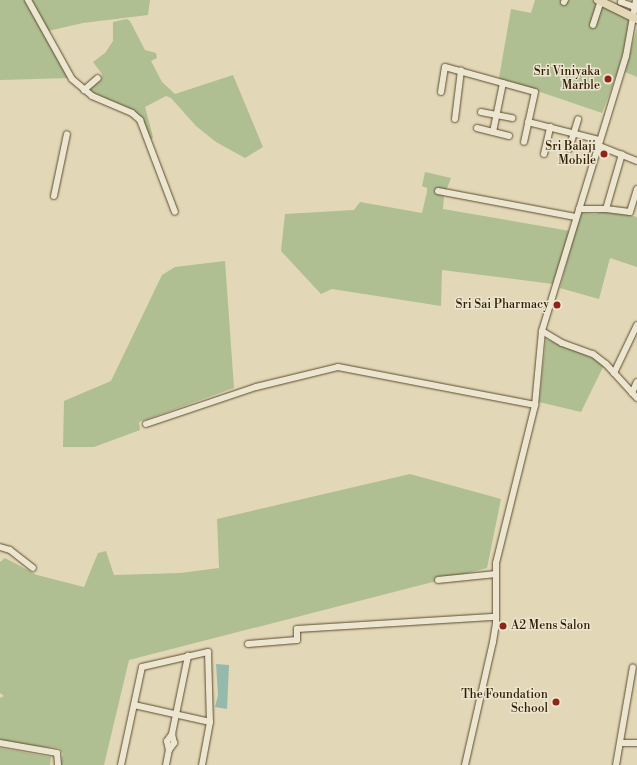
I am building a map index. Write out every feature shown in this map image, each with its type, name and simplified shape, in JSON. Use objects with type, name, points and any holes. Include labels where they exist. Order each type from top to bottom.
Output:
[{"type":"main road","points":[[600,1],[636,19]]},
{"type":"street","points":[[28,0],[72,79],[92,96],[132,113],[140,120],[175,212]]},
{"type":"street","points":[[466,765],[493,642],[496,617],[496,574],[498,556],[535,405],[542,331],[636,19],[635,3],[621,2],[622,0]]},
{"type":"street","points":[[593,25],[600,1]]},
{"type":"street","points":[[441,92],[444,67],[461,70],[535,92],[524,142]]},
{"type":"street","points":[[455,119],[461,70]]},
{"type":"street","points":[[84,90],[98,78]]},
{"type":"street","points":[[493,132],[503,83]]},
{"type":"street","points":[[481,112],[512,118]]},
{"type":"street","points":[[569,149],[578,119]]},
{"type":"street","points":[[528,122],[573,133],[598,142],[637,161]]},
{"type":"street","points":[[544,154],[550,127]]},
{"type":"street","points":[[477,128],[509,136]]},
{"type":"street","points":[[54,196],[66,134]]},
{"type":"street","points":[[606,209],[622,154]]},
{"type":"street","points":[[579,209],[606,209],[630,212],[637,189]]},
{"type":"street","points":[[438,191],[576,217]]},
{"type":"street","points":[[614,373],[637,325]]},
{"type":"street","points":[[542,331],[562,343],[593,354],[614,373],[637,398]]},
{"type":"street","points":[[146,424],[256,387],[338,367],[535,405]]},
{"type":"street","points":[[632,393],[637,382]]},
{"type":"street","points":[[0,547],[10,550],[33,568]]},
{"type":"street","points":[[438,580],[496,574]]},
{"type":"street","points":[[248,644],[298,640],[298,629],[496,617]]},
{"type":"street","points":[[121,765],[142,667],[208,652],[210,722],[202,765]]},
{"type":"street","points":[[166,765],[169,750],[174,743],[172,734],[188,656]]},
{"type":"street","points":[[616,765],[621,744],[633,667]]},
{"type":"street","points":[[134,705],[210,722]]},
{"type":"street","points":[[0,743],[57,753],[58,765]]},
{"type":"street","points":[[621,744],[637,743]]},
{"type":"shaded area","points":[[0,0],[26,0],[70,78],[0,80]]},
{"type":"shaded area","points":[[30,0],[150,0],[148,15],[83,23],[48,31]]},
{"type":"shaded area","points":[[535,0],[592,0],[631,21],[617,74],[602,113],[499,78],[511,9],[531,13]]},
{"type":"shaded area","points":[[127,19],[130,21],[145,50],[156,53],[157,58],[151,61],[162,82],[175,94],[233,75],[263,147],[245,158],[216,142],[196,126],[171,98],[166,96],[145,107],[153,137],[151,140],[140,116],[88,90],[101,80],[102,74],[93,62],[105,53],[113,41],[113,22]]},
{"type":"shaded area","points":[[637,28],[637,77],[625,72]]},
{"type":"shaded area","points":[[425,172],[451,178],[444,196],[443,209],[570,231],[553,284],[442,270],[441,306],[332,289],[321,294],[281,251],[285,214],[354,210],[360,202],[422,213],[427,192],[427,188],[422,186]]},
{"type":"shaded area","points":[[607,210],[637,217],[637,267],[610,258],[599,299],[560,288],[580,213],[596,214]]},
{"type":"shaded area","points":[[225,261],[234,388],[139,422],[140,430],[94,447],[63,447],[64,401],[111,381],[162,275],[175,267]]},
{"type":"shaded area","points":[[546,339],[588,355],[604,365],[581,412],[539,402]]},
{"type":"shaded area","points":[[410,474],[501,499],[487,568],[129,660],[104,765],[60,765],[63,754],[59,748],[20,745],[0,740],[0,698],[4,696],[0,693],[0,562],[5,558],[37,575],[84,587],[98,553],[106,551],[114,575],[180,573],[219,568],[217,519]]},
{"type":"shaded area","points":[[216,664],[229,665],[227,709],[215,707],[218,695]]},
{"type":"shaded area","points":[[0,748],[51,757],[50,765],[0,765]]},
{"type":"place","name":"Sri Viniyaka Marble","points":[[608,79]]},
{"type":"place","name":"Sri Balaji Mobile","points":[[604,154]]},
{"type":"place","name":"Sri Sai Pharmacy","points":[[557,305]]},
{"type":"place","name":"A2 Mens Salon","points":[[503,626]]},
{"type":"place","name":"The Foundation School","points":[[556,702]]}]
